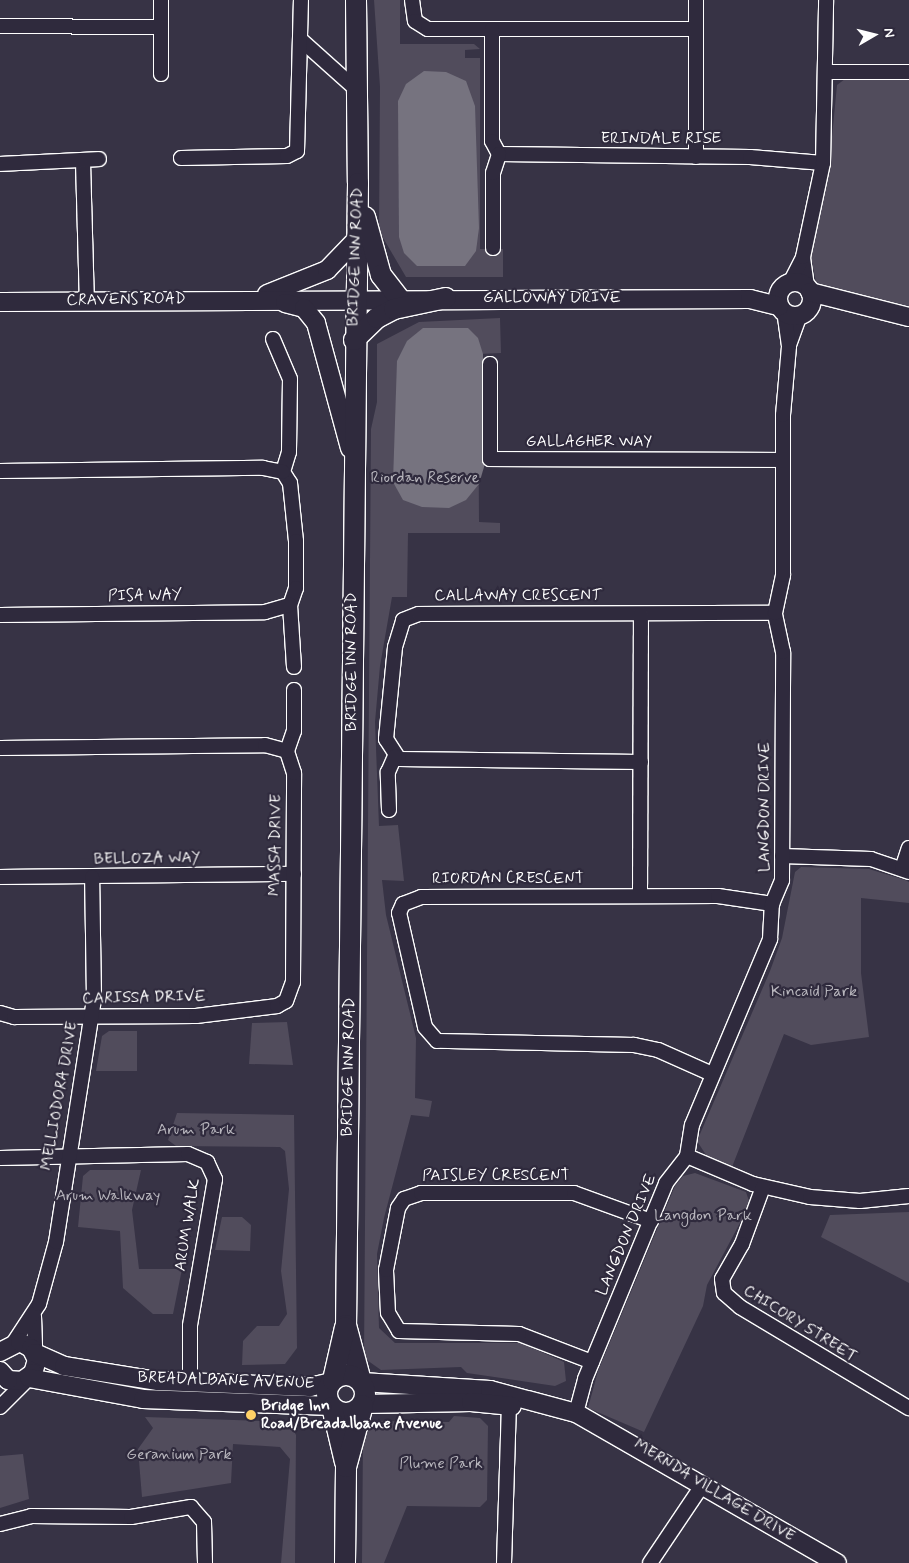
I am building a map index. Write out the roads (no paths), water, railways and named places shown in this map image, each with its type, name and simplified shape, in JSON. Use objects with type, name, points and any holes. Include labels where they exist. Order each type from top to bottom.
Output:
[{"type":"main road","name":"BRIDGE INN ROAD","points":[[332,1381],[346,1325],[352,457],[358,183],[356,0]]},
{"type":"main road","points":[[358,183],[375,258],[386,285],[399,298]]},
{"type":"main road","points":[[354,340],[377,318],[394,309],[446,298]]},
{"type":"main road","name":"BRIDGE INN ROAD","points":[[346,1325],[361,1381]]},
{"type":"main road","points":[[345,1563],[346,1467],[332,1407],[327,1394],[332,1381],[344,1375],[361,1381],[363,1404],[346,1467]]},
{"type":"main road","points":[[332,1407],[348,1414],[363,1404]]},
{"type":"street","points":[[161,0],[161,74]]},
{"type":"street","points":[[182,158],[287,156],[297,152],[301,0]]},
{"type":"street","points":[[412,0],[412,17],[418,25],[428,29],[696,29]]},
{"type":"street","points":[[696,0],[696,157]]},
{"type":"street","points":[[793,311],[823,163],[826,0]]},
{"type":"street","points":[[0,26],[161,27]]},
{"type":"street","points":[[492,30],[492,141],[500,154],[493,173],[493,248]]},
{"type":"street","points":[[301,40],[357,90]]},
{"type":"street","points":[[826,72],[909,72]]},
{"type":"street","name":"ERINDALE RISE","points":[[500,154],[696,157],[823,163]]},
{"type":"street","points":[[0,164],[83,162],[99,159]]},
{"type":"street","points":[[83,162],[87,301]]},
{"type":"street","name":"CRAVENS ROAD","points":[[252,299],[327,270],[356,240]]},
{"type":"street","points":[[793,311],[797,287]]},
{"type":"street","name":"GALLOWAY DRIVE","points":[[354,298],[750,299],[797,287],[848,305],[909,317]]},
{"type":"street","name":"CRAVENS ROAD","points":[[0,302],[354,298]]},
{"type":"street","name":"CRAVENS ROAD","points":[[252,299],[298,306],[316,322],[352,457]]},
{"type":"street","name":"GALLOWAY DRIVE","points":[[750,299],[793,311],[848,305]]},
{"type":"street","name":"LANGDON DRIVE","points":[[571,1414],[666,1184],[687,1156],[692,1125],[770,939],[772,904],[782,880],[783,652],[775,613],[783,575],[783,460],[788,346],[793,311]]},
{"type":"street","points":[[273,339],[290,379],[289,452],[283,472]]},
{"type":"street","name":"GALLAGHER WAY","points":[[490,364],[490,459],[783,460]]},
{"type":"street","points":[[0,470],[263,468],[283,472],[290,483],[296,541],[296,588],[290,605],[295,625],[294,667]]},
{"type":"street","name":"PISA WAY","points":[[0,615],[265,612],[290,605]]},
{"type":"street","name":"CALLAWAY CRESCENT","points":[[395,756],[388,748],[386,724],[398,630],[408,617],[775,613]]},
{"type":"street","points":[[640,896],[641,614]]},
{"type":"street","points":[[0,748],[265,745],[287,751],[294,731],[294,690]]},
{"type":"street","name":"MASSA DRIVE","points":[[286,1001],[293,982],[294,874],[294,773],[287,751]]},
{"type":"street","points":[[389,810],[388,772],[395,756],[409,760],[641,762]]},
{"type":"street","points":[[782,856],[871,859],[906,871],[909,848]]},
{"type":"street","name":"BELLOZA WAY","points":[[0,878],[294,874]]},
{"type":"street","name":"MELLIODORA DRIVE","points":[[35,1353],[34,1316],[56,1242],[66,1155],[92,1018],[92,877]]},
{"type":"street","name":"RIORDAN CRESCENT","points":[[712,1074],[648,1047],[446,1044],[429,1037],[424,1027],[398,922],[403,904],[412,898],[718,896],[772,904]]},
{"type":"street","name":"CARISSA DRIVE","points":[[0,1013],[92,1018],[196,1016],[277,1006],[286,1001]]},
{"type":"street","name":"ARUM WALK","points":[[0,1158],[66,1155],[194,1155],[211,1167],[215,1179],[190,1326],[190,1382]]},
{"type":"street","points":[[687,1156],[763,1187],[835,1200],[909,1196]]},
{"type":"street","name":"CHICORY STREET","points":[[763,1187],[742,1244],[722,1279],[724,1293],[748,1312],[909,1408]]},
{"type":"street","name":"PAISLEY CRESCENT","points":[[592,1362],[524,1335],[399,1331],[388,1313],[386,1270],[398,1208],[404,1199],[422,1193],[574,1193],[595,1197],[651,1221]]},
{"type":"street","name":"MELLIODORA DRIVE","points":[[6,1345],[34,1316]]},
{"type":"street","name":"BREADALBANE AVENUE","points":[[6,1345],[26,1344],[35,1353],[91,1372],[190,1382],[310,1387],[332,1381]]},
{"type":"street","points":[[0,1407],[36,1367],[35,1353]]},
{"type":"street","name":"BREADALBANE AVENUE","points":[[0,1372],[15,1382],[28,1378],[143,1400],[332,1407]]},
{"type":"street","name":"MERNDA VILLAGE DRIVE","points":[[361,1381],[439,1384],[505,1401],[571,1414],[618,1434],[837,1563]]},
{"type":"street","points":[[504,1563],[505,1401]]},
{"type":"street","name":"MERNDA VILLAGE DRIVE","points":[[363,1404],[505,1401]]},
{"type":"street","points":[[650,1563],[699,1481]]},
{"type":"street","points":[[0,1524],[31,1516],[131,1517],[191,1506],[204,1522],[205,1563]]},
{"type":"place","name":"Bridge Inn Road/Breadalbane Avenue","points":[[251,1415]]},
{"type":"park label","name":"Riordan Reserve","points":[[425,478]]},
{"type":"park label","name":"Kincaid Park","points":[[814,992]]},
{"type":"park label","name":"Arum Park","points":[[196,1130]]},
{"type":"park label","name":"Arum Walkway","points":[[108,1196]]},
{"type":"park label","name":"Langdon Park","points":[[703,1216]]},
{"type":"park label","name":"Geranium Park","points":[[179,1455]]},
{"type":"park label","name":"Plume Park","points":[[441,1464]]}]
